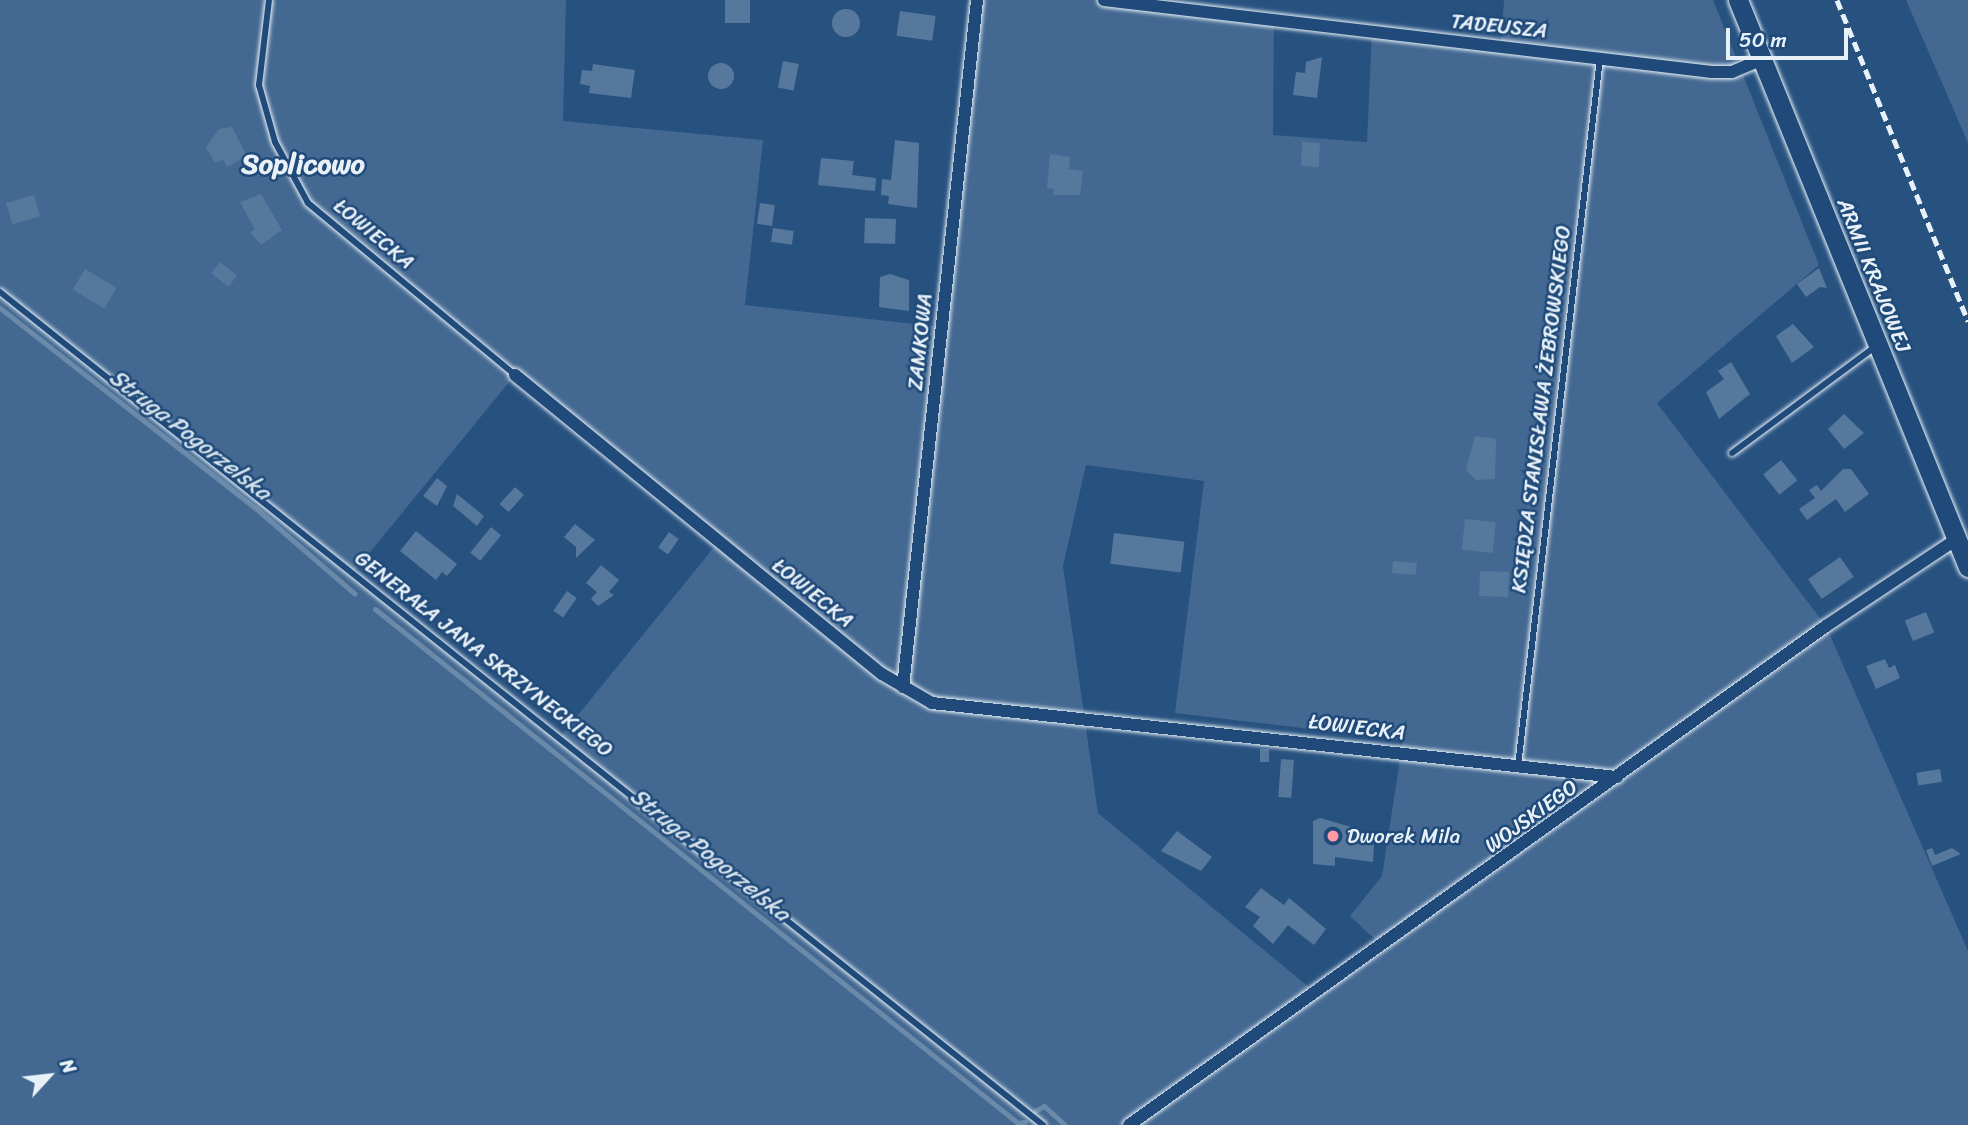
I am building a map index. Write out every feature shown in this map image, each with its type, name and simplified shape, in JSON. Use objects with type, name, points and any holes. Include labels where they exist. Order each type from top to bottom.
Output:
[{"type":"main road","name":"ARMII KRAJOWEJ","points":[[1738,0],[1968,567]]},
{"type":"street","name":"ZAMKOWA","points":[[903,687],[977,0]]},
{"type":"street","name":"TADEUSZA","points":[[1104,0],[1600,56],[1712,72],[1732,72],[1762,59]]},
{"type":"street","name":"ŁOWIECKA","points":[[515,375],[903,687],[932,702],[1617,776]]},
{"type":"street","name":"WOJSKIEGO","points":[[1129,1125],[1617,776],[1957,539]]},
{"type":"lane","name":"ŁOWIECKA","points":[[269,0],[259,85],[275,142],[308,203],[515,375]]},
{"type":"lane","name":"KSIĘDZA STANISŁAWA ŻEBROWSKIEGO","points":[[1518,766],[1600,56]]},
{"type":"lane","name":"GENERAŁA JANA SKRZYNECKIEGO","points":[[0,292],[1043,1125]]},
{"type":"lane","points":[[1732,453],[1877,345]]},
{"type":"shaded area","points":[[0,0],[566,0],[563,121],[763,140],[745,305],[941,327],[977,0],[1135,0],[1274,20],[1273,135],[1367,142],[1372,31],[1501,45],[1504,0],[1713,0],[1819,265],[1657,403],[1826,626],[1968,951],[1968,1125],[0,1125]],"holes":[[[515,375],[719,541],[561,736],[353,573]],[[1086,465],[1204,481],[1175,713],[1403,740],[1382,876],[1350,916],[1382,946],[1316,993],[1098,813],[1063,566]]]},
{"type":"shaded area","points":[[1906,0],[1968,0],[1968,144],[1965,136]]},
{"type":"building","points":[[725,0],[750,0],[750,23],[725,23]]},
{"type":"building","points":[[846,9],[856,13],[860,23],[856,33],[846,37],[836,33],[832,23],[836,13]]},
{"type":"building","points":[[900,11],[936,16],[932,41],[897,36]]},
{"type":"building","points":[[1322,57],[1317,98],[1293,95],[1296,72],[1305,73],[1306,62]]},
{"type":"building","points":[[783,61],[799,64],[794,91],[778,88]]},
{"type":"building","points":[[721,63],[730,67],[734,76],[730,85],[721,89],[712,85],[708,76],[712,67]]},
{"type":"building","points":[[593,64],[635,70],[631,98],[589,93],[590,86],[580,84],[582,70],[592,71]]},
{"type":"building","points":[[232,127],[247,156],[227,167],[223,159],[215,163],[206,147],[219,129]]},
{"type":"building","points":[[895,140],[919,143],[917,208],[888,204],[889,196],[881,195],[882,179],[891,180]]},
{"type":"building","points":[[1302,142],[1320,143],[1319,167],[1301,166]]},
{"type":"building","points":[[1050,154],[1070,157],[1069,169],[1083,171],[1080,195],[1053,195],[1054,189],[1047,188]]},
{"type":"building","points":[[821,158],[854,161],[852,175],[876,178],[875,191],[818,185]]},
{"type":"building","points":[[261,194],[282,230],[261,245],[250,232],[255,230],[240,202]]},
{"type":"building","points":[[34,195],[40,216],[12,224],[6,203]]},
{"type":"building","points":[[760,203],[775,205],[772,226],[757,224]]},
{"type":"building","points":[[865,218],[896,219],[895,244],[864,243]]},
{"type":"building","points":[[773,228],[794,231],[792,245],[771,242]]},
{"type":"building","points":[[220,262],[237,276],[228,287],[211,273]]},
{"type":"building","points":[[1819,268],[1827,288],[1820,287],[1806,297],[1797,284]]},
{"type":"building","points":[[85,269],[117,288],[104,309],[73,290]]},
{"type":"building","points":[[890,274],[909,280],[909,311],[879,307],[880,277]]},
{"type":"building","points":[[1793,324],[1814,347],[1792,363],[1776,336]]},
{"type":"building","points":[[1731,362],[1750,394],[1719,419],[1706,392],[1724,379],[1718,371]]},
{"type":"building","points":[[1844,414],[1864,433],[1844,449],[1828,429]]},
{"type":"building","points":[[1475,436],[1496,439],[1495,479],[1476,480],[1466,470]]},
{"type":"building","points":[[1781,460],[1797,480],[1779,495],[1763,474]]},
{"type":"building","points":[[1843,469],[1851,469],[1869,494],[1845,512],[1836,499],[1807,520],[1799,509],[1815,498],[1809,490],[1817,485],[1821,491]]},
{"type":"building","points":[[437,478],[447,486],[437,506],[423,496]]},
{"type":"building","points":[[515,487],[524,495],[509,512],[500,504]]},
{"type":"building","points":[[457,494],[484,516],[477,526],[453,506]]},
{"type":"building","points":[[1465,519],[1496,522],[1493,553],[1462,550]]},
{"type":"building","points":[[575,524],[595,540],[576,558],[576,547],[564,537]]},
{"type":"building","points":[[491,527],[501,535],[480,561],[470,553]]},
{"type":"building","points":[[416,531],[457,564],[447,576],[442,572],[436,580],[400,551]]},
{"type":"building","points":[[669,532],[679,539],[668,554],[658,548]]},
{"type":"building","points":[[1114,533],[1184,542],[1181,572],[1110,564]]},
{"type":"building","points":[[1840,557],[1854,577],[1822,599],[1808,579]]},
{"type":"building","points":[[1393,561],[1417,563],[1416,575],[1392,573]]},
{"type":"building","points":[[601,565],[619,580],[609,592],[614,595],[598,606],[591,599],[597,592],[586,583]]},
{"type":"building","points":[[1480,571],[1509,572],[1508,597],[1479,596]]},
{"type":"building","points":[[567,591],[577,598],[563,618],[553,611]]},
{"type":"building","points":[[1926,612],[1934,632],[1913,641],[1905,621]]},
{"type":"building","points":[[1885,659],[1889,668],[1895,665],[1900,678],[1876,689],[1866,666]]},
{"type":"building","points":[[1260,749],[1269,749],[1269,762],[1260,762]]},
{"type":"building","points":[[1281,759],[1294,760],[1291,798],[1278,797]]},
{"type":"building","points":[[1940,769],[1942,782],[1918,786],[1916,773]]},
{"type":"building","name":"Dworek Mila","points":[[1320,818],[1355,828],[1353,843],[1374,845],[1373,862],[1335,857],[1335,866],[1313,864],[1313,821]]},
{"type":"building","points":[[1177,831],[1212,857],[1201,871],[1161,851]]},
{"type":"building","points":[[1932,848],[1935,855],[1952,848],[1961,854],[1932,866],[1926,850]]},
{"type":"building","points":[[1261,888],[1284,905],[1289,898],[1326,929],[1314,945],[1288,925],[1273,944],[1253,926],[1260,917],[1245,907]]},
{"type":"waterway","name":"Struga Pogorzelska","points":[[0,308],[260,512],[355,594]]},
{"type":"waterway","name":"Struga Pogorzelska","points":[[375,609],[1018,1123],[1025,1122]]},
{"type":"waterway","name":"Struga Pogorzelska","points":[[1035,1111],[1044,1106],[1065,1125]]},
{"type":"railway","points":[[1837,0],[1968,321]]},
{"type":"place","name":"Dworek Mila","points":[[1333,836]]},
{"type":"district","name":"Soplicowo","points":[[303,164]]}]
